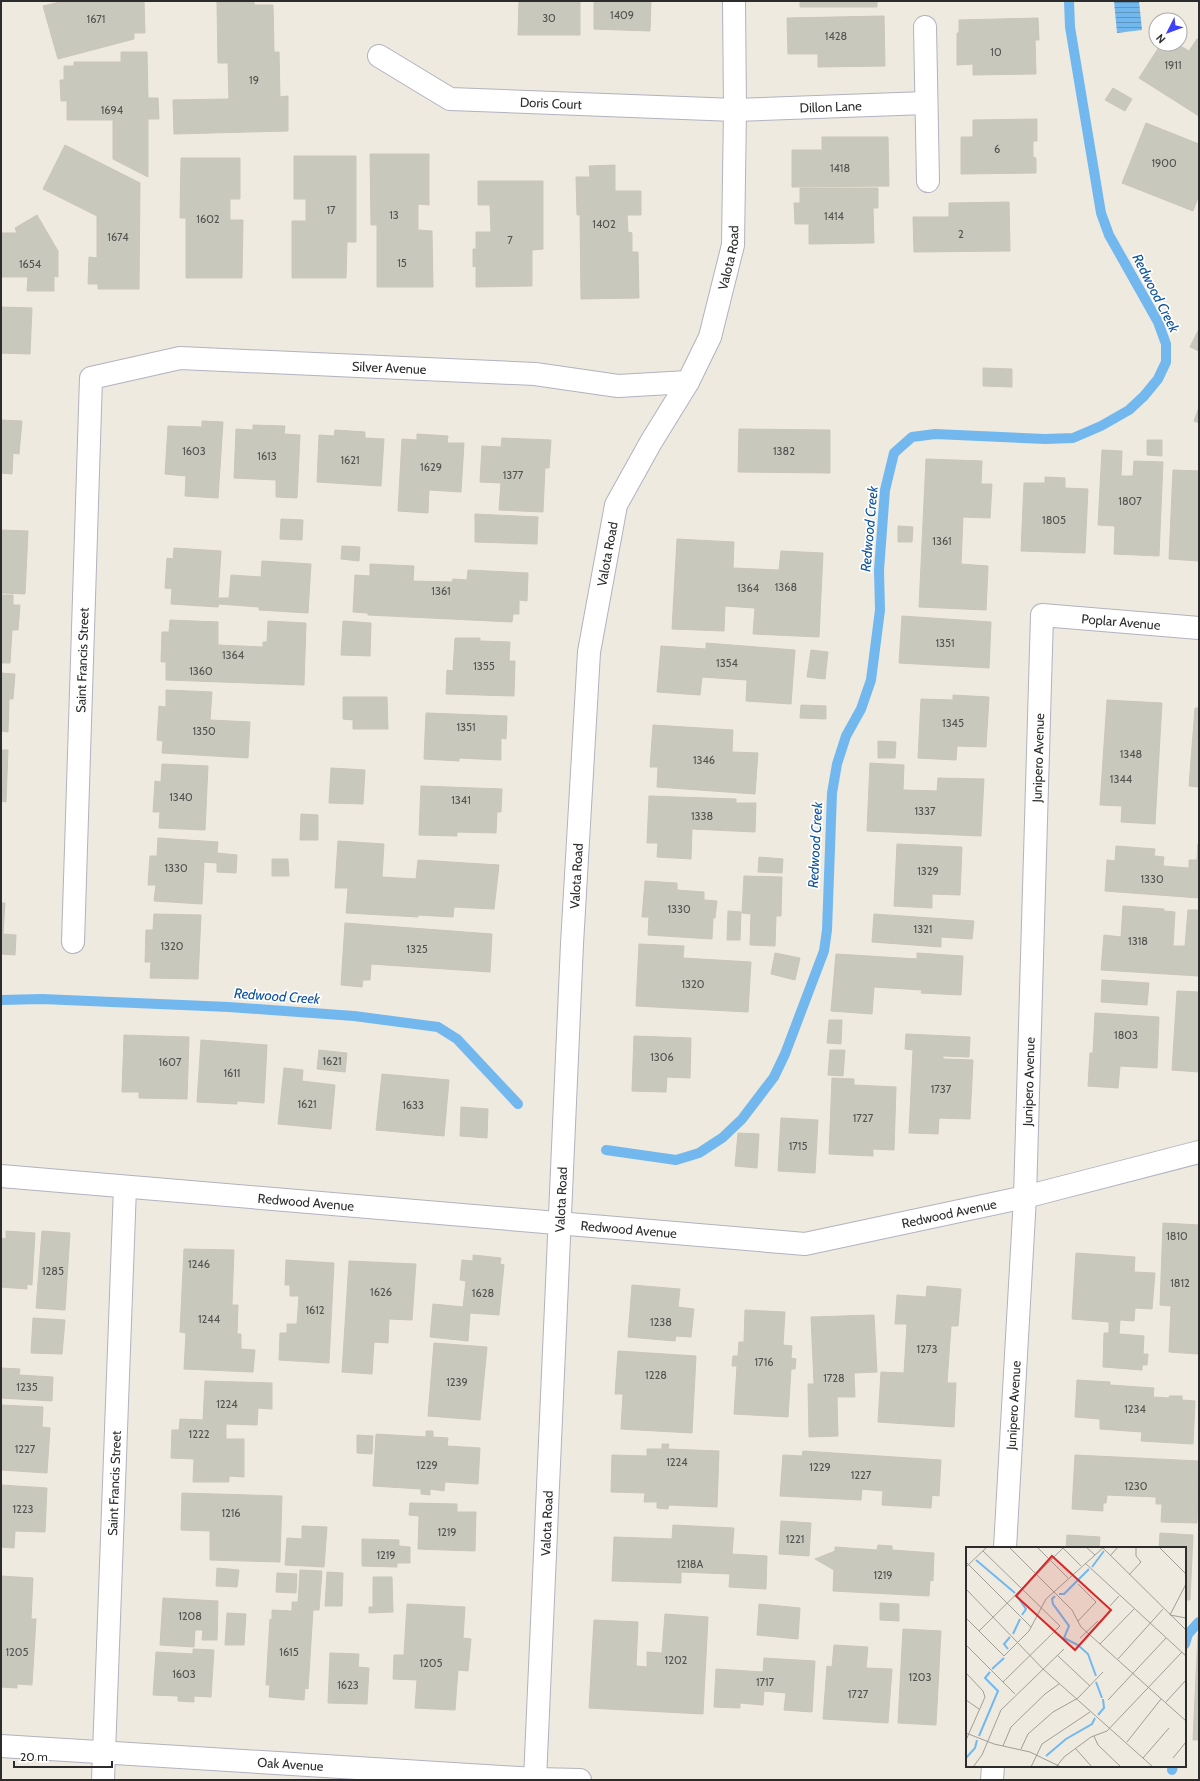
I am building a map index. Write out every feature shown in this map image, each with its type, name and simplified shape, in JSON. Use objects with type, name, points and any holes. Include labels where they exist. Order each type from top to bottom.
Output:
[{"type":"street","name":"Valota Road","points":[[535,1779],[572,944],[589,652],[616,506],[688,382],[710,337],[733,245],[735,110],[734,1]]},
{"type":"street","points":[[925,27],[928,181]]},
{"type":"street","name":"Doris Court","points":[[379,56],[450,99],[735,110]]},
{"type":"street","name":"Dillon Lane","points":[[735,110],[926,103]]},
{"type":"street","name":"Silver Avenue","points":[[91,378],[180,358],[535,374],[618,386],[688,382]]},
{"type":"street","name":"Saint Francis Street","points":[[73,942],[91,378]]},
{"type":"street","name":"Poplar Avenue","points":[[1042,615],[1199,628]]},
{"type":"street","name":"Junipero Avenue","points":[[1005,1547],[1024,1197],[1042,615]]},
{"type":"street","name":"Redwood Avenue","points":[[1,1176],[805,1244],[1024,1197],[1199,1152]]},
{"type":"street","name":"Saint Francis Street","points":[[103,1780],[125,1187]]},
{"type":"street","name":"Oak Avenue","points":[[1,1746],[535,1779],[580,1780]]},
{"type":"street","points":[[992,1780],[993,1767]]},
{"type":"water","points":[[1114,1],[1139,1],[1142,30],[1117,33]]},
{"type":"building","points":[[64,1],[144,1],[145,33],[134,33],[134,39],[58,59],[43,6]]},
{"type":"building","points":[[254,1],[254,5],[273,5],[274,52],[279,52],[280,97],[288,96],[288,131],[174,134],[173,100],[229,99],[228,63],[218,63],[217,2]]},
{"type":"building","points":[[519,1],[580,1],[580,35],[518,35]]},
{"type":"building","points":[[594,1],[651,1],[650,31],[594,29]]},
{"type":"building","points":[[800,1],[877,1],[877,7],[800,7]]},
{"type":"building","points":[[884,16],[885,66],[818,67],[818,54],[788,54],[787,18]]},
{"type":"building","points":[[1038,18],[1039,40],[1035,40],[1036,74],[973,75],[973,64],[957,65],[957,33],[959,33],[959,20]]},
{"type":"building","points":[[1197,39],[1199,40],[1199,116],[1139,78],[1156,52],[1189,51]]},
{"type":"building","points":[[121,52],[147,52],[148,98],[158,98],[159,119],[148,119],[148,177],[113,159],[113,120],[67,120],[67,101],[61,101],[60,80],[64,80],[64,66],[74,66],[74,62],[121,62]]},
{"type":"building","points":[[1113,88],[1132,99],[1125,111],[1105,100]]},
{"type":"building","points":[[1037,119],[1037,141],[1033,141],[1033,157],[1036,158],[1036,173],[961,174],[961,137],[973,137],[973,120]]},
{"type":"building","points":[[1146,123],[1199,144],[1199,195],[1193,211],[1122,183]]},
{"type":"building","points":[[822,137],[888,137],[889,186],[792,187],[792,150],[822,150]]},
{"type":"building","points":[[65,145],[140,183],[139,289],[98,289],[98,284],[88,284],[89,257],[97,258],[97,216],[43,189]]},
{"type":"building","points":[[370,154],[429,154],[429,205],[418,204],[418,230],[432,231],[433,287],[377,287],[377,225],[371,225]]},
{"type":"building","points":[[294,156],[356,156],[356,242],[347,242],[346,278],[292,278],[292,221],[306,221],[306,199],[294,199]]},
{"type":"building","points":[[181,158],[240,158],[240,199],[230,199],[230,220],[243,220],[242,278],[186,278],[186,218],[180,218]]},
{"type":"building","points":[[615,165],[615,191],[641,191],[641,215],[627,215],[628,232],[632,233],[632,252],[638,252],[639,298],[581,299],[580,215],[577,215],[576,177],[590,177],[589,166]]},
{"type":"building","points":[[478,181],[543,181],[543,249],[532,250],[532,286],[476,287],[476,266],[473,267],[473,249],[476,249],[476,232],[491,232],[490,205],[478,205]]},
{"type":"building","points":[[800,188],[878,188],[878,208],[873,208],[874,243],[809,244],[809,224],[795,224],[794,203],[800,203]]},
{"type":"building","points":[[1009,202],[1010,251],[914,252],[913,217],[949,217],[949,203]]},
{"type":"building","points":[[37,215],[58,251],[58,277],[54,276],[54,291],[27,291],[28,277],[1,277],[1,233],[17,233],[15,228]]},
{"type":"building","points":[[1,307],[32,308],[30,354],[1,353]]},
{"type":"building","points":[[1199,329],[1199,351],[1190,347]]},
{"type":"building","points":[[983,368],[1012,369],[1012,387],[983,386]]},
{"type":"building","points":[[1199,407],[1199,423],[1194,421]]},
{"type":"building","points":[[1,420],[22,421],[19,454],[13,453],[12,474],[1,473]]},
{"type":"building","points":[[202,421],[223,422],[218,498],[185,496],[186,476],[165,474],[168,426],[202,427]]},
{"type":"building","points":[[253,425],[285,426],[284,434],[300,435],[297,498],[276,497],[276,480],[234,478],[236,429],[253,430]]},
{"type":"building","points":[[739,429],[830,430],[830,473],[738,472]]},
{"type":"building","points":[[335,430],[365,432],[365,438],[384,439],[381,486],[317,482],[319,435],[334,436]]},
{"type":"building","points":[[417,434],[448,436],[447,443],[464,443],[461,492],[429,490],[428,513],[398,511],[402,439],[417,440]]},
{"type":"building","points":[[502,438],[551,440],[549,468],[545,468],[543,512],[499,510],[501,483],[480,482],[482,446],[501,447]]},
{"type":"building","points":[[1147,440],[1162,440],[1162,456],[1147,455]]},
{"type":"building","points":[[1102,450],[1122,451],[1121,476],[1133,476],[1134,461],[1163,462],[1159,556],[1114,554],[1115,526],[1098,525]]},
{"type":"building","points":[[926,459],[982,461],[981,484],[992,484],[990,518],[963,517],[961,564],[988,566],[986,610],[919,607]]},
{"type":"building","points":[[1173,470],[1199,471],[1199,561],[1169,559]]},
{"type":"building","points":[[1045,477],[1065,478],[1065,488],[1088,489],[1085,553],[1021,551],[1024,483],[1045,483]]},
{"type":"building","points":[[475,514],[538,517],[537,544],[475,542]]},
{"type":"building","points":[[281,519],[303,520],[302,540],[280,539]]},
{"type":"building","points":[[898,526],[913,527],[912,542],[898,542]]},
{"type":"building","points":[[1,530],[28,531],[25,594],[1,593]]},
{"type":"building","points":[[677,539],[734,542],[733,568],[779,570],[781,551],[823,553],[819,637],[753,634],[755,608],[725,606],[724,631],[672,629]]},
{"type":"building","points":[[342,546],[360,547],[359,561],[341,559]]},
{"type":"building","points":[[174,548],[221,551],[218,598],[229,598],[231,575],[261,577],[262,561],[311,564],[308,613],[259,610],[259,607],[219,604],[218,607],[171,604],[172,589],[165,588],[167,558],[173,559]]},
{"type":"building","points":[[370,564],[414,566],[413,581],[452,582],[453,579],[467,580],[468,570],[528,573],[527,601],[519,600],[519,614],[513,614],[512,622],[368,615],[368,613],[353,612],[355,575],[370,576]]},
{"type":"building","points":[[1,595],[13,595],[13,605],[20,605],[18,630],[12,630],[10,663],[1,663]]},
{"type":"building","points":[[902,616],[991,622],[989,668],[899,663]]},
{"type":"building","points":[[170,620],[218,622],[218,645],[263,647],[263,642],[267,642],[268,621],[306,623],[304,685],[166,680],[166,662],[161,662],[162,632],[169,632]]},
{"type":"building","points":[[343,621],[371,623],[370,656],[341,655]]},
{"type":"building","points":[[455,638],[480,638],[480,641],[510,642],[509,661],[515,661],[514,696],[446,694],[447,670],[453,671]]},
{"type":"building","points":[[706,643],[795,650],[791,704],[746,701],[747,680],[702,677],[700,695],[657,692],[661,646],[706,649]]},
{"type":"building","points":[[811,650],[828,652],[825,679],[807,677]]},
{"type":"building","points":[[1,673],[15,674],[13,699],[9,699],[8,732],[1,731]]},
{"type":"building","points":[[166,690],[212,692],[210,720],[250,722],[248,758],[162,753],[163,741],[157,740],[159,706],[166,707]]},
{"type":"building","points":[[953,695],[989,697],[986,747],[957,746],[956,760],[918,758],[921,699],[953,700]]},
{"type":"building","points":[[343,697],[387,697],[388,729],[353,729],[353,720],[343,719]]},
{"type":"building","points":[[1107,700],[1162,703],[1155,824],[1121,822],[1122,806],[1100,805]]},
{"type":"building","points":[[801,705],[826,706],[826,719],[800,718]]},
{"type":"building","points":[[1195,708],[1199,708],[1199,787],[1189,786]]},
{"type":"building","points":[[426,713],[507,716],[506,739],[501,738],[501,760],[459,758],[459,761],[424,759]]},
{"type":"building","points":[[653,725],[733,730],[732,752],[758,753],[755,794],[657,787],[658,767],[650,767]]},
{"type":"building","points":[[878,741],[896,742],[895,758],[878,758]]},
{"type":"building","points":[[1,750],[8,750],[6,802],[1,801]]},
{"type":"building","points":[[870,763],[904,765],[903,790],[937,791],[938,778],[984,779],[981,836],[867,831]]},
{"type":"building","points":[[162,764],[208,766],[205,830],[159,828],[160,812],[153,812],[155,781],[161,782]]},
{"type":"building","points":[[331,768],[365,770],[363,804],[329,803]]},
{"type":"building","points":[[421,786],[502,789],[501,812],[497,812],[496,833],[457,832],[457,836],[419,835]]},
{"type":"building","points":[[649,796],[736,799],[736,803],[756,803],[755,832],[692,829],[691,859],[657,857],[658,843],[647,843]]},
{"type":"building","points":[[301,814],[318,815],[318,840],[300,840]]},
{"type":"building","points":[[158,838],[218,842],[217,853],[237,855],[236,873],[217,872],[217,863],[204,862],[202,904],[154,901],[156,885],[148,885],[150,856],[157,856]]},
{"type":"building","points":[[338,841],[384,844],[382,877],[416,879],[418,860],[499,865],[494,909],[454,907],[453,917],[418,915],[418,917],[346,913],[348,888],[335,888]]},
{"type":"building","points":[[897,844],[962,847],[960,895],[932,894],[932,908],[894,906]]},
{"type":"building","points":[[1198,844],[1199,898],[1105,891],[1107,860],[1115,861],[1116,846],[1155,849],[1154,856],[1164,857],[1163,866],[1189,868],[1189,860],[1197,860]]},
{"type":"building","points":[[759,857],[783,859],[782,873],[758,872]]},
{"type":"building","points":[[272,859],[288,859],[289,876],[272,876]]},
{"type":"building","points":[[744,876],[782,877],[781,916],[776,916],[775,946],[750,945],[751,914],[742,913]]},
{"type":"building","points":[[645,881],[677,883],[677,890],[704,892],[704,900],[717,901],[715,918],[713,918],[712,939],[648,935],[649,917],[642,917]]},
{"type":"building","points":[[1,903],[5,903],[3,934],[16,935],[15,955],[1,954]]},
{"type":"building","points":[[1123,906],[1164,909],[1164,911],[1175,912],[1173,946],[1185,946],[1188,910],[1199,910],[1199,976],[1101,970],[1104,935],[1121,937]]},
{"type":"building","points":[[728,911],[741,912],[740,940],[727,940]]},
{"type":"building","points":[[154,914],[201,915],[198,979],[150,978],[151,962],[145,962],[146,930],[153,930]]},
{"type":"building","points":[[874,914],[974,921],[972,939],[941,937],[941,947],[872,942]]},
{"type":"building","points":[[345,923],[492,934],[490,972],[371,964],[370,980],[363,980],[362,987],[341,985]]},
{"type":"building","points":[[639,944],[684,946],[683,958],[751,962],[748,1012],[636,1006]]},
{"type":"building","points":[[775,953],[800,958],[795,980],[771,974]]},
{"type":"building","points":[[917,953],[963,956],[961,995],[921,993],[922,990],[874,987],[872,1014],[831,1011],[836,954],[917,959]]},
{"type":"building","points":[[1102,980],[1149,983],[1147,1005],[1101,1002]]},
{"type":"building","points":[[1177,991],[1199,992],[1199,1072],[1172,1070]]},
{"type":"building","points":[[1095,1013],[1159,1017],[1157,1068],[1120,1066],[1118,1088],[1088,1086],[1090,1053],[1093,1053]]},
{"type":"building","points":[[829,1020],[842,1020],[841,1044],[827,1043]]},
{"type":"building","points":[[906,1034],[970,1037],[969,1057],[943,1056],[943,1059],[973,1060],[970,1119],[939,1118],[938,1134],[909,1133],[913,1050],[905,1049]]},
{"type":"building","points":[[124,1035],[189,1037],[187,1099],[139,1098],[139,1092],[122,1092]]},
{"type":"building","points":[[634,1036],[691,1038],[690,1078],[667,1077],[666,1092],[632,1091]]},
{"type":"building","points":[[201,1040],[267,1045],[264,1103],[237,1101],[237,1104],[197,1102]]},
{"type":"building","points":[[319,1050],[347,1053],[345,1072],[317,1069]]},
{"type":"building","points":[[830,1050],[845,1050],[843,1076],[828,1075]]},
{"type":"building","points":[[284,1068],[303,1070],[302,1081],[335,1085],[331,1129],[278,1124]]},
{"type":"building","points":[[382,1074],[449,1080],[444,1136],[376,1130]]},
{"type":"building","points":[[832,1078],[854,1079],[854,1085],[896,1087],[894,1150],[873,1149],[873,1156],[829,1154]]},
{"type":"building","points":[[461,1107],[488,1109],[487,1138],[460,1136]]},
{"type":"building","points":[[781,1118],[818,1120],[815,1173],[778,1171]]},
{"type":"building","points":[[738,1133],[759,1134],[757,1168],[735,1166]]},
{"type":"building","points":[[1163,1223],[1199,1225],[1199,1354],[1169,1352],[1171,1306],[1160,1305]]},
{"type":"building","points":[[6,1231],[35,1233],[32,1285],[27,1284],[27,1289],[1,1287],[1,1238],[6,1239]]},
{"type":"building","points":[[42,1231],[70,1233],[65,1310],[36,1308]]},
{"type":"building","points":[[184,1249],[234,1250],[232,1305],[238,1305],[237,1334],[241,1334],[241,1349],[255,1350],[253,1372],[184,1369],[186,1333],[180,1332]]},
{"type":"building","points":[[1076,1253],[1135,1257],[1134,1272],[1155,1273],[1152,1309],[1135,1308],[1134,1321],[1120,1320],[1119,1334],[1144,1336],[1143,1354],[1148,1354],[1147,1365],[1142,1365],[1142,1370],[1103,1367],[1104,1333],[1109,1333],[1109,1322],[1072,1319]]},
{"type":"building","points":[[473,1255],[501,1258],[500,1264],[504,1265],[499,1315],[470,1313],[468,1341],[430,1337],[433,1304],[463,1307],[466,1281],[460,1280],[462,1260],[473,1261]]},
{"type":"building","points":[[286,1260],[334,1263],[329,1363],[279,1360],[280,1333],[287,1333],[287,1324],[297,1324],[299,1296],[290,1296],[290,1285],[285,1285]]},
{"type":"building","points":[[349,1261],[416,1264],[412,1320],[389,1319],[388,1343],[374,1342],[372,1374],[342,1372]]},
{"type":"building","points":[[632,1285],[680,1289],[678,1307],[694,1309],[691,1337],[676,1336],[675,1341],[628,1337]]},
{"type":"building","points":[[927,1286],[961,1289],[958,1326],[951,1326],[947,1383],[956,1383],[954,1427],[878,1422],[881,1372],[904,1373],[907,1324],[895,1324],[897,1295],[926,1297]]},
{"type":"building","points":[[745,1310],[785,1312],[783,1345],[792,1346],[791,1358],[796,1359],[795,1369],[791,1369],[788,1417],[734,1414],[737,1366],[732,1366],[733,1356],[738,1356],[739,1342],[744,1342]]},
{"type":"building","points":[[874,1315],[877,1372],[854,1373],[855,1397],[837,1397],[838,1436],[809,1437],[808,1384],[814,1384],[811,1317]]},
{"type":"building","points":[[33,1318],[65,1320],[62,1354],[31,1353]]},
{"type":"building","points":[[434,1343],[487,1347],[480,1420],[428,1416]]},
{"type":"building","points":[[618,1351],[696,1356],[692,1433],[621,1429],[623,1394],[615,1394]]},
{"type":"building","points":[[1,1368],[20,1369],[19,1375],[53,1377],[52,1401],[1,1398]]},
{"type":"building","points":[[1077,1380],[1110,1382],[1110,1385],[1154,1388],[1153,1397],[1170,1398],[1169,1396],[1182,1396],[1182,1400],[1195,1401],[1193,1444],[1141,1441],[1142,1432],[1100,1429],[1100,1419],[1075,1417]]},
{"type":"building","points":[[205,1381],[272,1383],[272,1409],[258,1408],[257,1425],[226,1424],[226,1439],[244,1439],[244,1477],[229,1476],[229,1482],[193,1482],[194,1459],[171,1458],[172,1430],[179,1430],[180,1419],[203,1420]]},
{"type":"building","points":[[1,1405],[43,1407],[42,1427],[50,1428],[47,1473],[1,1470]]},
{"type":"building","points":[[426,1431],[433,1431],[433,1437],[448,1438],[447,1446],[480,1448],[478,1484],[445,1482],[444,1491],[430,1489],[430,1495],[421,1494],[421,1489],[373,1486],[376,1434],[426,1437]]},
{"type":"building","points":[[357,1435],[373,1436],[372,1454],[357,1453]]},
{"type":"building","points":[[662,1444],[669,1444],[668,1449],[719,1451],[717,1507],[669,1505],[668,1509],[657,1508],[657,1502],[644,1502],[645,1493],[611,1492],[612,1455],[647,1456],[647,1449],[662,1449]]},
{"type":"building","points":[[803,1451],[941,1460],[939,1496],[932,1495],[931,1508],[882,1505],[883,1491],[862,1489],[861,1500],[780,1496],[783,1455],[802,1456]]},
{"type":"building","points":[[1075,1455],[1199,1461],[1197,1523],[1161,1522],[1162,1504],[1156,1504],[1156,1497],[1107,1495],[1106,1503],[1103,1503],[1103,1511],[1072,1509]]},
{"type":"building","points":[[1,1485],[47,1488],[45,1532],[15,1531],[14,1548],[1,1547]]},
{"type":"building","points":[[182,1493],[282,1496],[280,1562],[210,1560],[210,1531],[181,1530]]},
{"type":"building","points":[[410,1503],[457,1504],[457,1512],[476,1512],[475,1551],[418,1549],[419,1516],[409,1515]]},
{"type":"building","points":[[781,1521],[811,1523],[809,1556],[779,1554]]},
{"type":"building","points":[[673,1525],[734,1528],[732,1554],[767,1556],[766,1589],[729,1587],[730,1574],[681,1572],[681,1583],[612,1581],[614,1537],[672,1539]]},
{"type":"building","points":[[302,1526],[327,1527],[324,1567],[285,1565],[287,1538],[302,1539]]},
{"type":"building","points":[[1160,1533],[1193,1535],[1190,1600],[1186,1600],[1186,1547],[1159,1547]]},
{"type":"building","points":[[1067,1535],[1100,1537],[1099,1547],[1066,1547]]},
{"type":"building","points":[[362,1539],[399,1540],[399,1546],[410,1547],[410,1563],[397,1563],[397,1567],[362,1566]]},
{"type":"building","points":[[878,1545],[892,1546],[892,1550],[934,1553],[933,1581],[930,1580],[929,1596],[833,1591],[834,1570],[815,1559],[835,1551],[835,1547],[877,1550]]},
{"type":"building","points":[[217,1568],[239,1570],[237,1587],[216,1586]]},
{"type":"building","points":[[300,1570],[322,1571],[319,1610],[313,1610],[308,1689],[305,1688],[304,1700],[269,1697],[270,1685],[266,1685],[270,1619],[272,1620],[272,1610],[292,1611],[292,1602],[298,1602]]},
{"type":"building","points":[[327,1572],[343,1573],[342,1606],[325,1606]]},
{"type":"building","points":[[277,1573],[297,1574],[296,1593],[276,1592]]},
{"type":"building","points":[[1,1576],[33,1578],[31,1619],[36,1619],[32,1685],[17,1684],[17,1688],[1,1687]]},
{"type":"building","points":[[373,1577],[392,1577],[393,1612],[369,1613],[369,1607],[373,1607]]},
{"type":"building","points":[[163,1598],[218,1601],[217,1640],[202,1640],[203,1630],[195,1630],[194,1647],[160,1645]]},
{"type":"building","points":[[880,1603],[899,1604],[899,1621],[880,1620]]},
{"type":"building","points":[[407,1604],[465,1607],[463,1638],[471,1639],[468,1671],[458,1670],[455,1710],[415,1708],[417,1680],[393,1679],[394,1655],[404,1655]]},
{"type":"building","points":[[759,1604],[800,1608],[798,1639],[757,1635]]},
{"type":"building","points":[[227,1613],[246,1614],[244,1645],[225,1645]]},
{"type":"building","points":[[665,1614],[708,1617],[703,1714],[589,1708],[594,1620],[638,1622],[636,1666],[647,1667],[647,1652],[662,1653]]},
{"type":"building","points":[[903,1629],[941,1631],[936,1725],[898,1723]]},
{"type":"building","points":[[1198,1634],[1199,1740],[1193,1740]]},
{"type":"building","points":[[834,1645],[868,1647],[866,1668],[892,1669],[888,1723],[823,1719],[827,1666],[832,1667]]},
{"type":"building","points":[[193,1649],[214,1650],[211,1697],[194,1696],[194,1702],[178,1701],[178,1696],[153,1695],[156,1652],[193,1654]]},
{"type":"building","points":[[330,1653],[359,1654],[358,1667],[369,1668],[367,1704],[328,1703]]},
{"type":"building","points":[[764,1658],[815,1661],[812,1712],[784,1710],[786,1693],[764,1691],[763,1705],[740,1703],[740,1708],[714,1707],[716,1669],[763,1672]]},
{"type":"waterway","name":"Redwood Creek","points":[[606,1150],[676,1160],[699,1153],[722,1138],[742,1119],[774,1077],[785,1054],[824,951],[827,930],[832,793],[837,764],[846,736],[861,709],[871,680],[880,610],[879,570],[885,490],[894,453],[912,437],[935,434],[1045,439],[1073,438],[1101,426],[1129,410],[1144,396],[1158,379],[1166,362],[1166,344],[1158,322],[1109,235],[1101,213],[1070,27],[1069,1]]},
{"type":"waterway","name":"Redwood Creek","points":[[1,1000],[42,999],[229,1007],[354,1016],[438,1027],[457,1039],[518,1104]]},
{"type":"waterway","points":[[1186,1641],[1188,1634],[1199,1622]]}]
